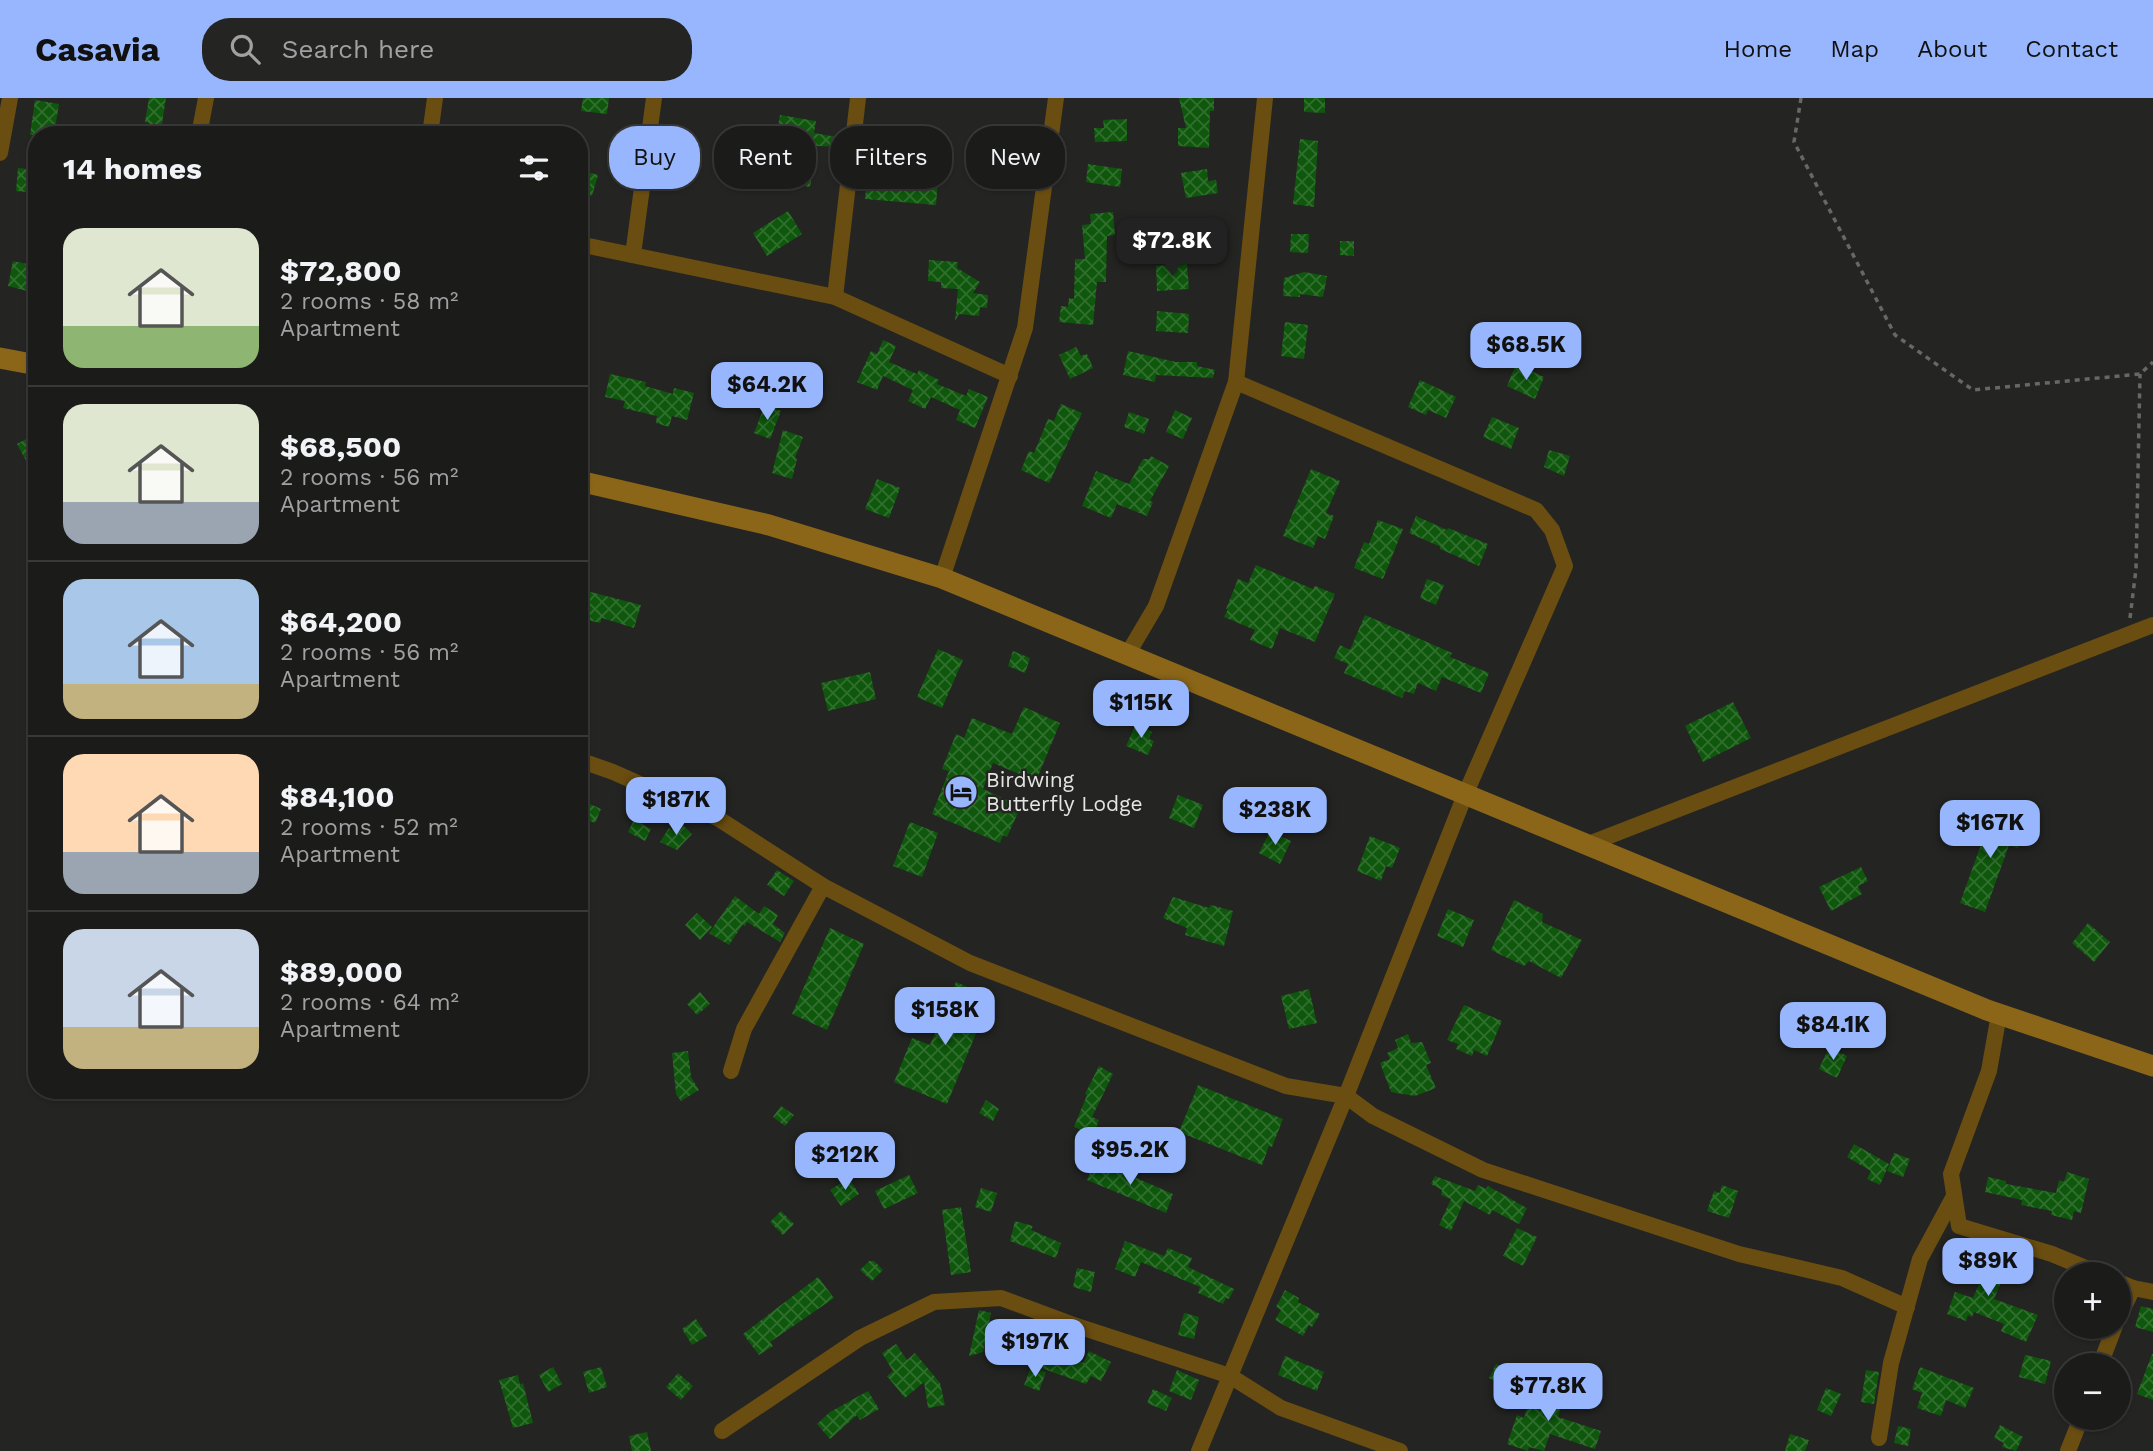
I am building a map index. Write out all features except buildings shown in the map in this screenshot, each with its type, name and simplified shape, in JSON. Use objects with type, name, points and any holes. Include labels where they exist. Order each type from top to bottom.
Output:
[{"type":"main road","points":[[0,358],[28,363]]},
{"type":"main road","points":[[588,483],[769,525],[942,578],[2000,1014],[2153,1066]]},
{"type":"street","points":[[0,153],[10,98]]},
{"type":"street","points":[[201,126],[206,98]]},
{"type":"street","points":[[431,126],[435,98]]},
{"type":"street","points":[[633,256],[654,98]]},
{"type":"street","points":[[835,297],[858,98]]},
{"type":"street","points":[[942,578],[1025,328],[1056,98]]},
{"type":"street","points":[[1126,655],[1156,606],[1236,382],[1265,98]]},
{"type":"street","points":[[588,246],[835,297],[1010,376]]},
{"type":"street","points":[[1199,1451],[1346,1096],[1465,795],[1565,566],[1552,530],[1536,510],[1236,382]]},
{"type":"street","points":[[1586,845],[2153,625]]},
{"type":"street","points":[[588,764],[613,772],[719,819],[823,886],[983,968],[1286,1086],[1346,1096],[1373,1116],[1483,1170],[1739,1254],[1842,1278],[1907,1307]]},
{"type":"street","points":[[731,1071],[744,1029],[823,886]]},
{"type":"street","points":[[2000,1014],[1989,1071],[1951,1174],[1959,1226],[2071,1262]]},
{"type":"street","points":[[1879,1438],[1891,1363],[1920,1259],[1954,1196]]},
{"type":"street","points":[[2131,1286],[2153,1292]]},
{"type":"street","points":[[722,1431],[860,1338],[934,1301],[1001,1298],[1230,1376],[1281,1408],[1399,1451]]},
{"type":"street","points":[[2068,1451],[2076,1430]]},
{"type":"path","points":[[1801,98],[1794,142],[1895,335],[1973,390],[2140,374],[2153,362]]},
{"type":"path","points":[[2128,634],[2136,569],[2140,374]]},
{"type":"place","name":"Birdwing Butterfly Lodge","points":[[961,792]]}]
